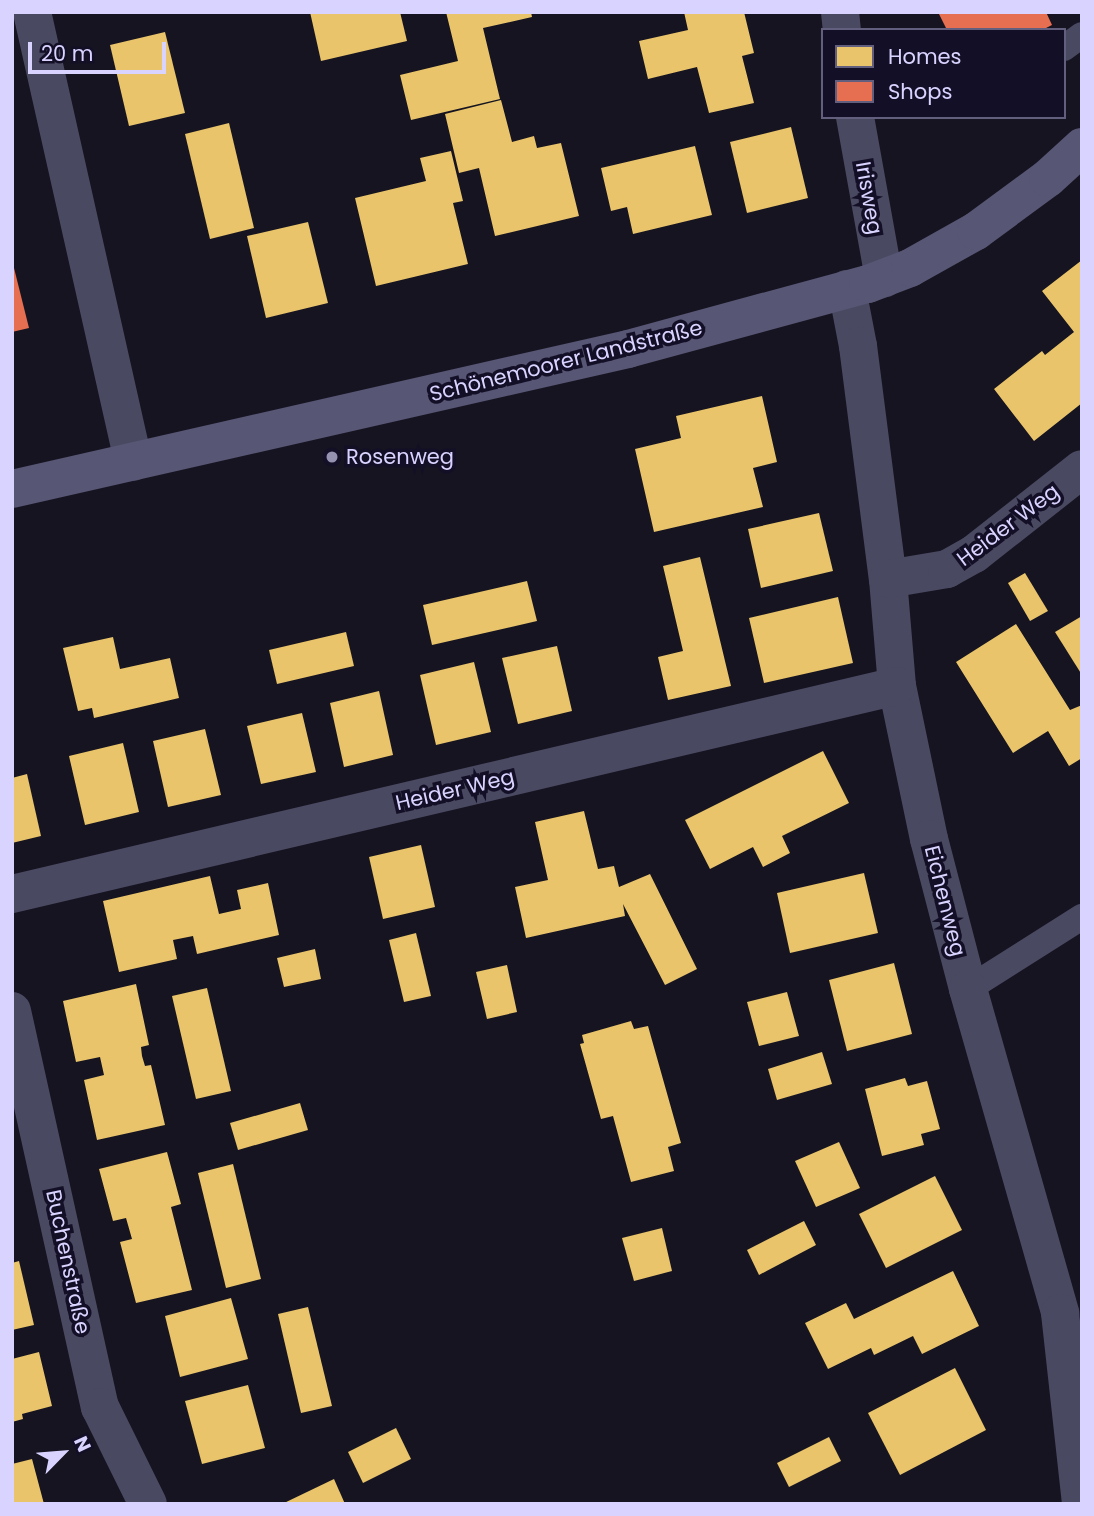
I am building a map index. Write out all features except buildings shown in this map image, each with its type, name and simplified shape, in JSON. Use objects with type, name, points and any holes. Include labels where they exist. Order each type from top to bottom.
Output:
[{"type":"street","points":[[32,12],[133,462]]},
{"type":"street","name":"Irisweg","points":[[859,119],[884,278]]},
{"type":"street","name":"Schönemoorer Landstraße","points":[[12,489],[628,349],[884,278],[910,268],[976,231],[1048,177],[1082,147]]},
{"type":"street","name":"Eichenweg","points":[[847,289],[858,346],[888,579],[897,686],[929,839],[968,989],[1071,1314],[1081,1504]]},
{"type":"street","name":"Heider Weg","points":[[888,579],[947,569],[974,554],[1082,469]]},
{"type":"street","name":"Heider Weg","points":[[12,894],[897,686]]},
{"type":"street","name":"Buchenstraße","points":[[12,1011],[100,1407],[148,1504]]},
{"type":"lane","points":[[1066,47],[1082,35]]},
{"type":"lane","points":[[968,989],[1082,917]]},
{"type":"place","name":"Rosenweg","points":[[332,457]]}]
